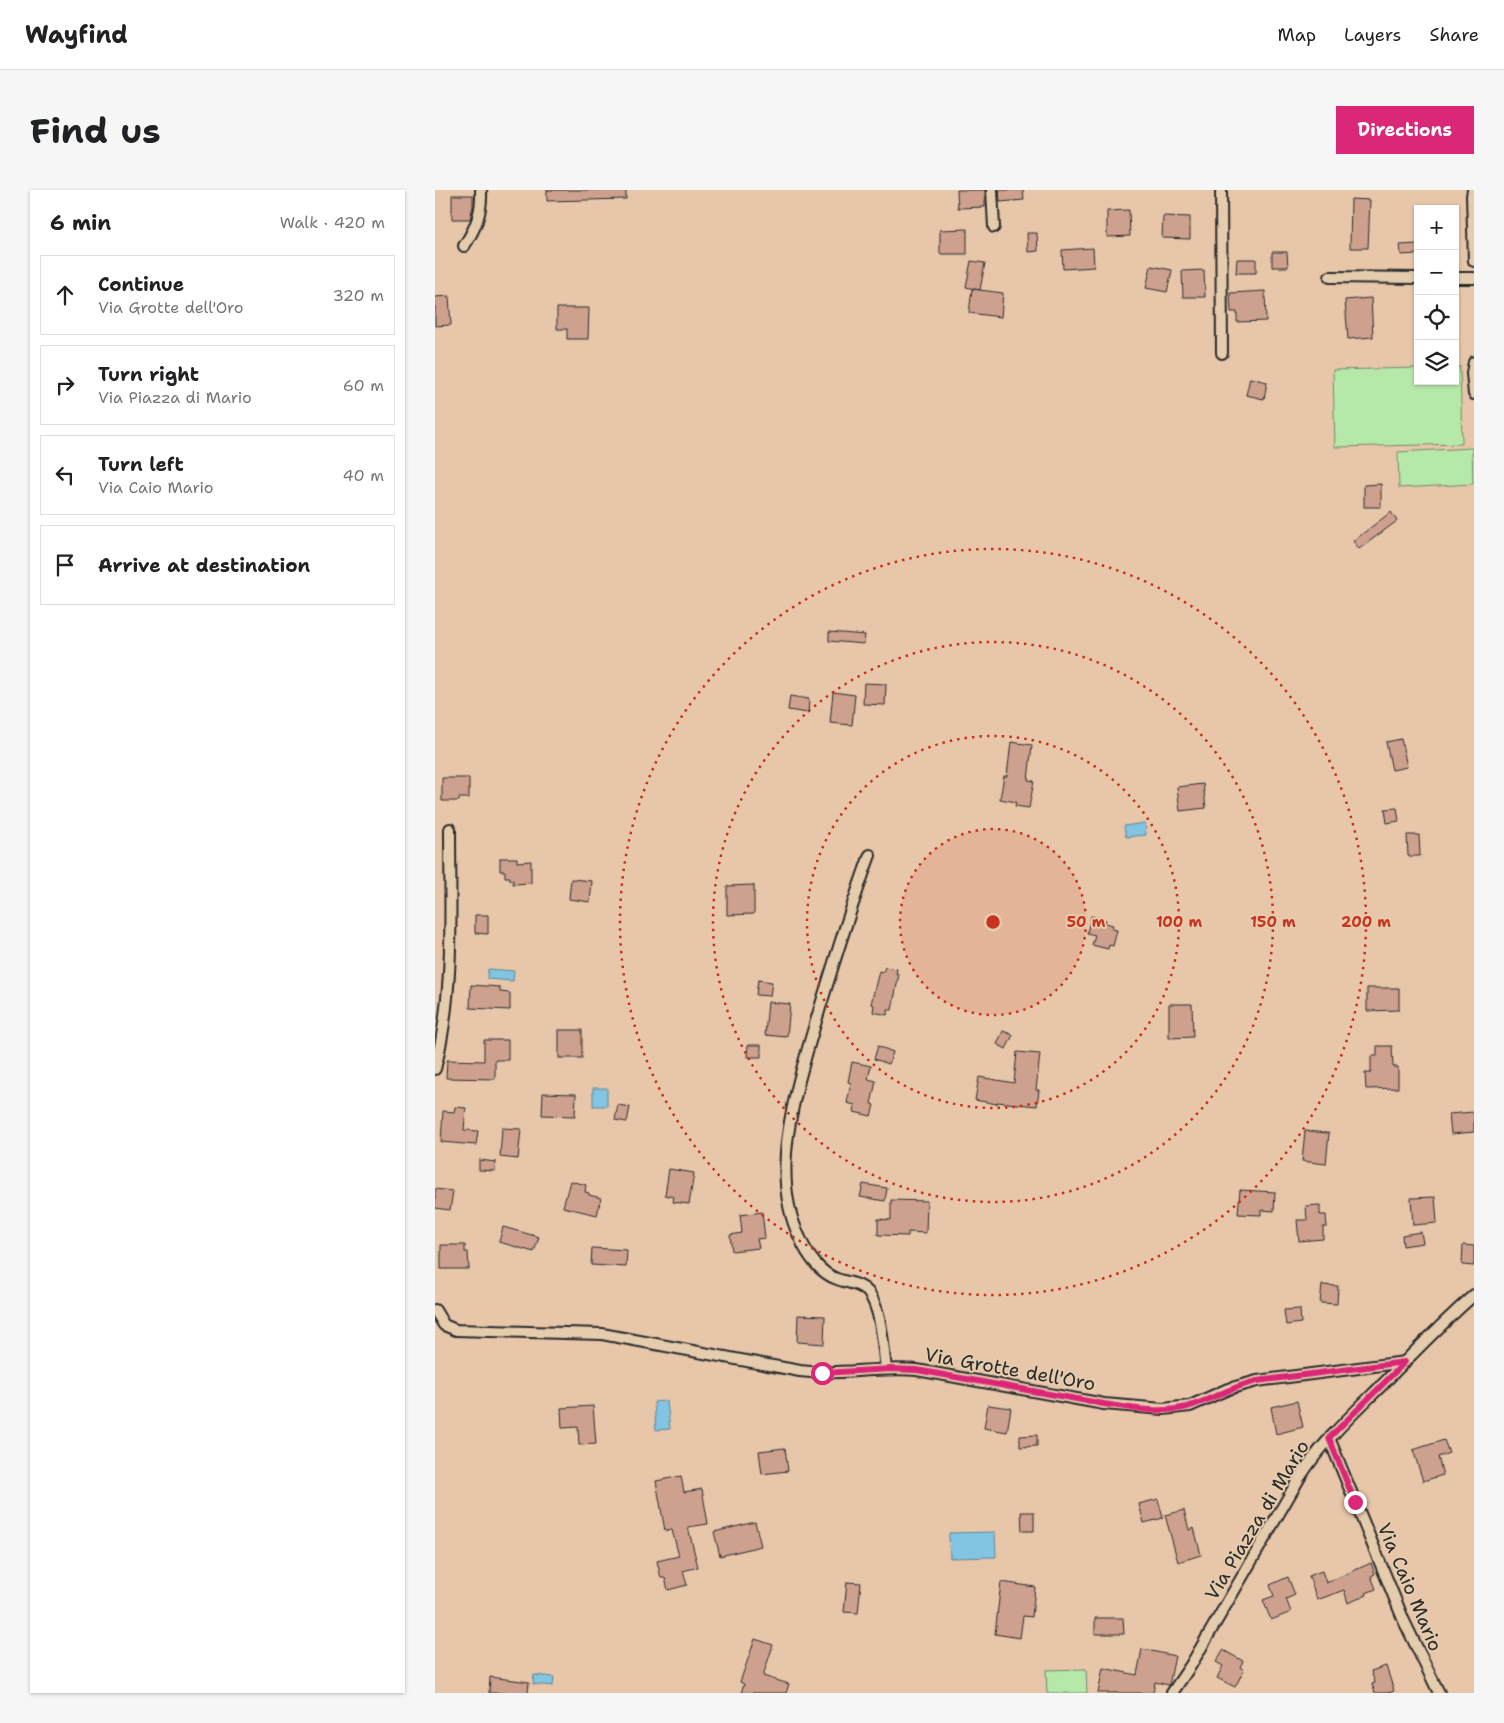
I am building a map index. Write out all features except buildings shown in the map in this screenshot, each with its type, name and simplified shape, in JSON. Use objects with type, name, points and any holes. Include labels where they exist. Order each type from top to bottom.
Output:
[{"type":"street","points":[[463,246],[479,220],[481,190]]},
{"type":"street","points":[[992,190],[994,226]]},
{"type":"street","points":[[1221,190],[1222,353]]},
{"type":"street","points":[[1473,190],[1474,261]]},
{"type":"street","points":[[1330,277],[1414,278]]},
{"type":"street","points":[[1459,278],[1474,278]]},
{"type":"street","points":[[1474,362],[1474,394]]},
{"type":"street","points":[[435,1069],[445,1024],[448,994],[451,829]]},
{"type":"street","points":[[870,855],[844,930],[806,1055],[787,1140],[786,1175],[790,1209],[798,1235],[806,1250],[825,1272],[837,1279],[859,1285],[867,1291],[872,1299],[877,1314],[886,1369]]},
{"type":"street","name":"Via Piazza di Mario","points":[[1172,1693],[1191,1665],[1300,1477],[1329,1438],[1474,1295]]},
{"type":"street","name":"Via Grotte dell'Oro","points":[[435,1310],[444,1325],[456,1330],[602,1334],[806,1372],[886,1369],[923,1371],[1132,1408],[1171,1409],[1190,1406],[1233,1388],[1257,1381],[1405,1362]]},
{"type":"street","name":"Via Caio Mario","points":[[1329,1438],[1406,1626],[1439,1693]]},
{"type":"green space","points":[[1460,367],[1462,444],[1335,447],[1333,370],[1414,368],[1414,385],[1459,385]]},
{"type":"green space","points":[[1472,448],[1473,484],[1399,488],[1398,452]]},
{"type":"green space","points":[[1086,1669],[1087,1693],[1047,1693],[1046,1670]]},
{"type":"water","points":[[1145,823],[1146,835],[1126,837],[1124,826]]},
{"type":"water","points":[[488,969],[514,971],[513,981],[487,979]]},
{"type":"water","points":[[593,1088],[607,1088],[607,1106],[593,1106]]},
{"type":"water","points":[[667,1401],[670,1429],[656,1430],[654,1402]]},
{"type":"water","points":[[995,1532],[996,1557],[950,1558],[949,1533]]},
{"type":"water","points":[[534,1675],[554,1677],[553,1686],[533,1684]]},
{"type":"route","points":[[822,1373],[891,1369],[917,1370],[1104,1404],[1132,1408],[1171,1409],[1190,1406],[1223,1391],[1257,1381],[1405,1362],[1329,1438],[1355,1502]]}]
